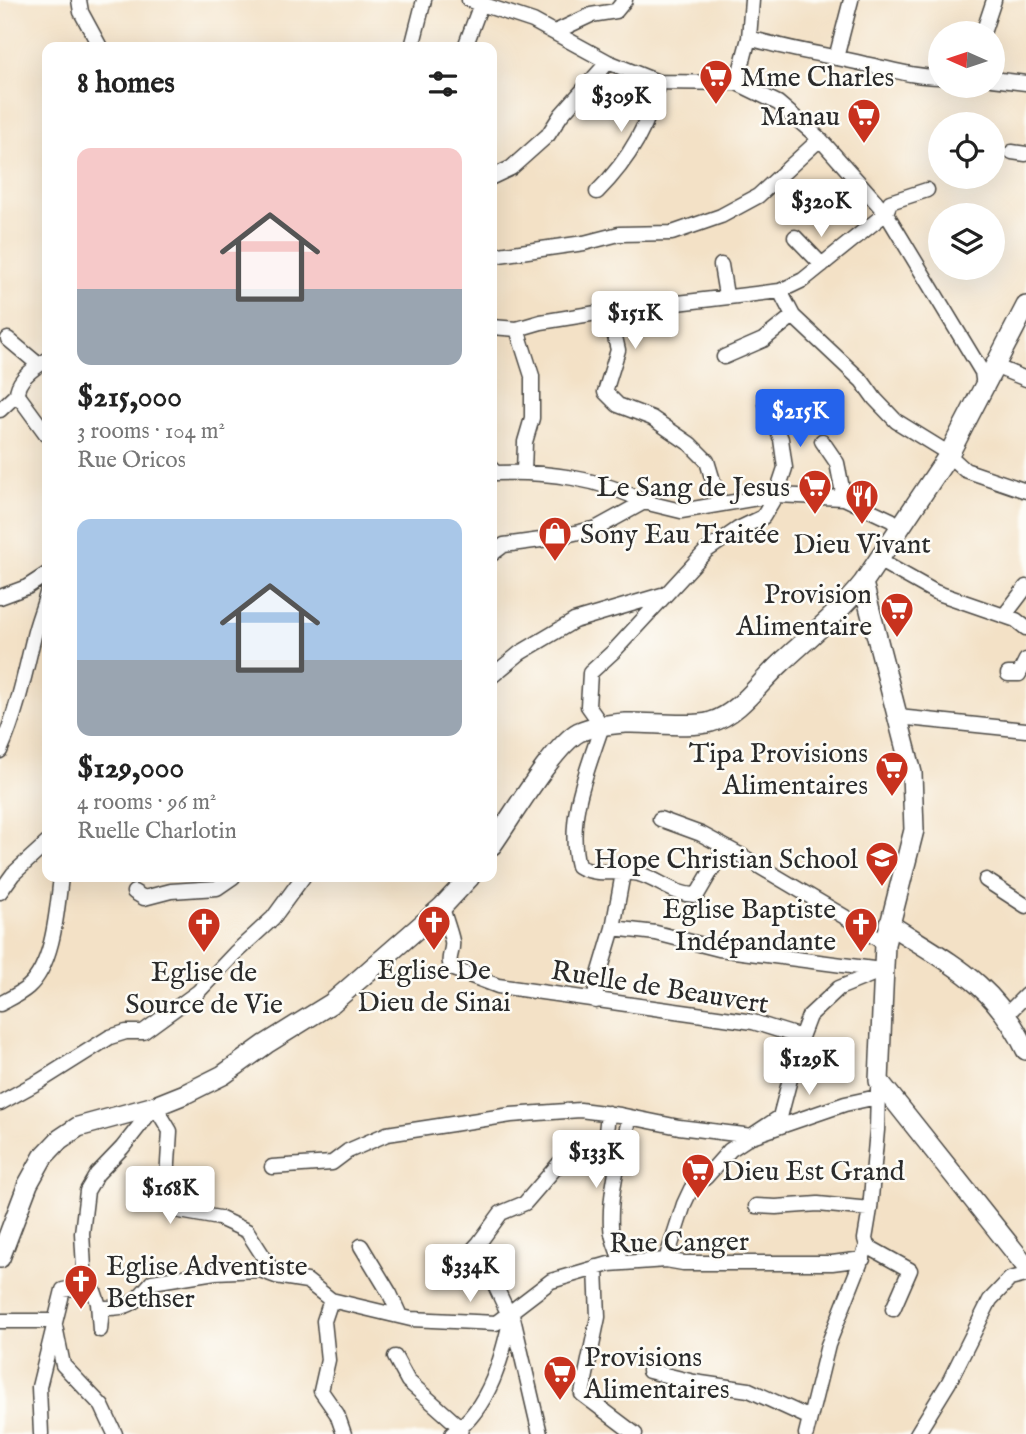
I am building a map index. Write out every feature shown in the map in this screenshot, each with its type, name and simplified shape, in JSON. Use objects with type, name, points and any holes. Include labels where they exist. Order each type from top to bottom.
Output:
[{"type":"street","points":[[79,0],[81,12],[97,42]]},
{"type":"street","points":[[413,42],[424,0]]},
{"type":"street","points":[[555,32],[591,15],[616,11],[625,0]]},
{"type":"street","points":[[737,83],[749,38],[752,0]]},
{"type":"street","points":[[836,58],[851,0]]},
{"type":"street","points":[[987,21],[994,0]]},
{"type":"street","points":[[465,42],[475,2],[509,6],[608,62],[658,82],[737,83],[778,103],[820,139],[886,213],[982,372],[984,386]]},
{"type":"street","points":[[749,38],[789,50],[928,77]]},
{"type":"street","points":[[497,174],[512,167],[548,135],[561,115],[608,62]]},
{"type":"street","points":[[1005,81],[1026,83]]},
{"type":"street","points":[[597,192],[636,144],[653,107],[658,82]]},
{"type":"street","points":[[497,255],[584,243],[619,234],[672,233],[721,216],[758,196],[820,139]]},
{"type":"street","points":[[497,327],[517,328],[609,311],[706,300],[726,295],[779,291],[803,280],[822,265],[886,213],[890,202],[927,190]]},
{"type":"street","points":[[794,237],[822,265]]},
{"type":"street","points":[[721,265],[726,295]]},
{"type":"street","points":[[779,291],[793,316],[862,381],[888,415],[907,430],[943,450],[965,470],[1026,491]]},
{"type":"street","points":[[497,838],[562,747],[579,733],[602,726],[628,723],[711,722],[754,692],[772,671],[849,601],[948,456],[1026,306]]},
{"type":"street","points":[[609,311],[618,350],[605,392],[618,405],[652,418],[690,444],[707,461],[720,504]]},
{"type":"street","points":[[724,357],[763,340],[793,316]]},
{"type":"street","points":[[517,328],[532,376],[532,418],[525,442],[524,473]]},
{"type":"street","points":[[8,339],[42,361]]},
{"type":"street","points":[[42,363],[17,387],[17,394],[42,428]]},
{"type":"street","points":[[994,366],[1026,379]]},
{"type":"street","points":[[0,410],[17,394]]},
{"type":"street","points":[[602,726],[588,706],[590,673],[614,651],[706,551],[738,529],[763,517],[776,495],[785,468],[781,439],[766,404]]},
{"type":"street","points":[[822,440],[837,463],[845,498]]},
{"type":"street","points":[[497,473],[567,477],[622,490],[644,502],[681,510],[776,495],[845,498],[900,527]]},
{"type":"street","points":[[497,547],[548,540],[597,528],[644,502]]},
{"type":"street","points":[[878,560],[934,592],[1016,620],[1026,628]]},
{"type":"street","points":[[1,593],[27,587],[42,577]]},
{"type":"street","points":[[806,1434],[828,1345],[865,1252],[877,1130],[885,944],[914,830],[912,773],[863,583]]},
{"type":"street","points":[[1004,616],[1026,587]]},
{"type":"street","points":[[497,672],[520,653],[574,621],[664,594]]},
{"type":"street","points":[[0,751],[16,709],[29,665],[33,637],[42,616]]},
{"type":"street","points":[[1008,674],[1020,674],[1026,660]]},
{"type":"street","points":[[898,718],[1026,730]]},
{"type":"street","points":[[602,726],[582,784],[575,822],[575,854],[578,866],[586,871],[606,870],[638,874],[680,895],[697,895],[725,848]]},
{"type":"street","points":[[660,820],[701,834],[819,901],[885,944]]},
{"type":"street","points":[[0,892],[13,874],[42,848]]},
{"type":"street","points":[[596,1001],[596,985],[613,928],[623,873]]},
{"type":"street","points":[[986,880],[1026,906]]},
{"type":"street","points":[[0,1004],[28,987],[44,969],[60,882]]},
{"type":"street","points":[[134,892],[144,898],[171,891],[218,888],[226,882]]},
{"type":"street","points":[[0,1102],[31,1087],[110,1037],[126,1032],[143,1032],[198,992],[273,918],[299,882]]},
{"type":"street","points":[[2,1247],[28,1184],[43,1157],[60,1139],[78,1126],[155,1106],[223,1075],[266,1044],[332,1003],[442,907],[465,882]]},
{"type":"street","name":"Ruelle de Beauvert","points":[[442,907],[453,943],[448,959],[453,969],[498,986],[753,1022],[801,1037]]},
{"type":"street","points":[[889,924],[971,977],[1007,1014],[1026,1050]]},
{"type":"street","points":[[613,928],[656,933],[719,949],[883,970]]},
{"type":"street","points":[[666,1260],[691,1189],[706,1177],[730,1150],[780,1117],[809,1016],[839,988],[883,970]]},
{"type":"street","points":[[1007,1014],[1026,995]]},
{"type":"street","points":[[272,1167],[332,1163],[348,1151],[387,1134],[446,1123],[580,1110],[752,1136],[845,1104],[878,1089]]},
{"type":"street","points":[[878,1089],[1026,1266]]},
{"type":"street","points":[[155,1106],[170,1131],[166,1195],[172,1206],[180,1211],[219,1218],[247,1231],[276,1276]]},
{"type":"street","points":[[41,1434],[39,1387],[63,1290],[85,1286],[82,1233],[87,1191],[97,1174],[122,1148],[155,1106]]},
{"type":"street","points":[[512,1313],[508,1313],[478,1258],[467,1256],[501,1213],[526,1203],[563,1159],[581,1151],[589,1142],[606,1133],[608,1113]]},
{"type":"street","points":[[622,1263],[611,1228],[611,1207],[630,1117]]},
{"type":"street","points":[[755,1206],[818,1204],[870,1209]]},
{"type":"street","points":[[361,1246],[400,1316]]},
{"type":"street","points":[[865,1252],[910,1270],[893,1309]]},
{"type":"street","name":"Rue Canger","points":[[85,1286],[94,1292],[98,1303],[100,1330],[102,1308],[124,1309],[137,1300],[152,1282],[215,1272],[260,1270],[276,1276],[307,1281],[331,1300],[411,1319],[496,1323],[551,1281],[596,1267],[666,1260],[683,1263],[832,1263],[865,1252]]},
{"type":"street","points":[[596,1267],[598,1317],[582,1394],[635,1434]]},
{"type":"street","points":[[917,1434],[949,1382],[990,1300],[1010,1279],[1026,1275]]},
{"type":"street","points":[[331,1300],[324,1321],[328,1360],[321,1391],[337,1414],[344,1434]]},
{"type":"street","points":[[395,1357],[408,1381],[458,1432],[477,1407],[500,1365],[512,1313]]},
{"type":"street","points":[[512,1313],[540,1434]]},
{"type":"street","points":[[0,1321],[54,1321]]},
{"type":"street","points":[[54,1321],[63,1365],[102,1406],[114,1434]]},
{"type":"street","points":[[649,1371],[694,1382],[750,1390],[810,1419]]},
{"type":"place","name":"Mme Charles","points":[[716,106]]},
{"type":"place","name":"Manau","points":[[864,145]]},
{"type":"place","name":"Le Sang de Jesus","points":[[815,516]]},
{"type":"place","name":"Dieu Vivant","points":[[862,526]]},
{"type":"place","name":"Sony Eau Traitée","points":[[555,563]]},
{"type":"place","name":"Provision Alimentaire","points":[[897,639]]},
{"type":"place","name":"Tipa Provisions Alimentaires","points":[[892,798]]},
{"type":"place","name":"Hope Christian School","points":[[882,888]]},
{"type":"place","name":"Eglise De Dieu de Sinai","points":[[434,952]]},
{"type":"place","name":"Eglise de Source de Vie","points":[[204,954]]},
{"type":"place","name":"Eglise Baptiste Indépandante","points":[[861,954]]},
{"type":"place","name":"Dieu Est Grand","points":[[698,1200]]},
{"type":"place","name":"Eglise Adventiste Bethser","points":[[81,1311]]},
{"type":"place","name":"Provisions Alimentaires","points":[[560,1402]]}]
